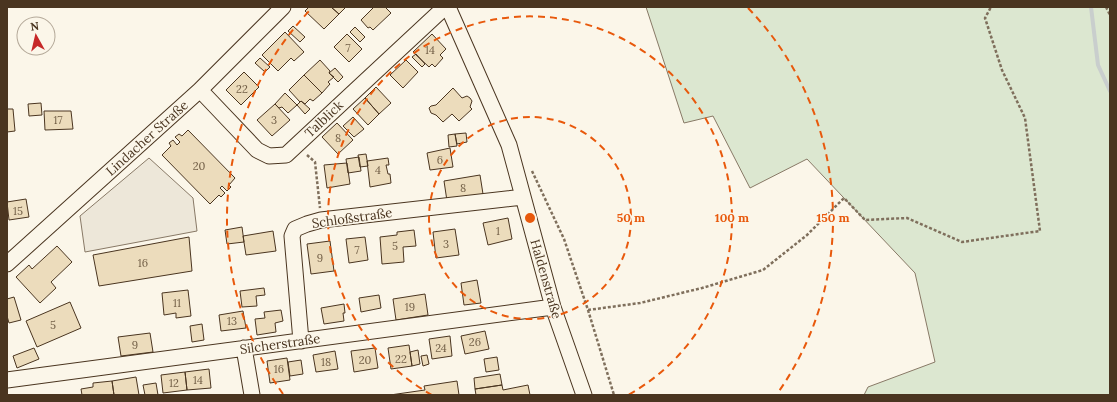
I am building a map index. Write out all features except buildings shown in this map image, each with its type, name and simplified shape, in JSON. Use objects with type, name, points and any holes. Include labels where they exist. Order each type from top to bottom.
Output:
[{"type":"street","name":"Lindacher Straße","points":[[7,264],[200,90],[283,7]]},
{"type":"street","name":"Talblick","points":[[200,90],[257,150],[269,156],[286,156],[445,7]]},
{"type":"street","name":"Haldenstraße","points":[[448,7],[509,145],[553,307],[584,395]]},
{"type":"street","name":"Schloßstraße","points":[[301,341],[292,236],[295,229],[321,220],[523,197]]},
{"type":"street","name":"Silcherstraße","points":[[7,380],[553,307]]},
{"type":"street","points":[[244,348],[252,395]]},
{"type":"path","points":[[588,310],[640,303],[702,288],[763,270],[807,235],[844,198],[866,220],[907,218],[962,242],[1040,231],[1024,118],[1002,70],[985,18],[991,7]]},
{"type":"path","points":[[1106,7],[1110,15]]},
{"type":"path","points":[[296,146],[314,162],[321,220]]},
{"type":"path","points":[[531,169],[564,239],[614,395]]},
{"type":"green space","points":[[646,7],[1110,7],[1110,395],[864,395],[868,387],[935,362],[915,273],[807,159],[750,188],[713,116],[684,123]]},
{"type":"shaded area","points":[[149,158],[193,198],[197,231],[85,252],[80,216]]},
{"type":"waterway","points":[[1091,7],[1098,65],[1110,91]]}]
